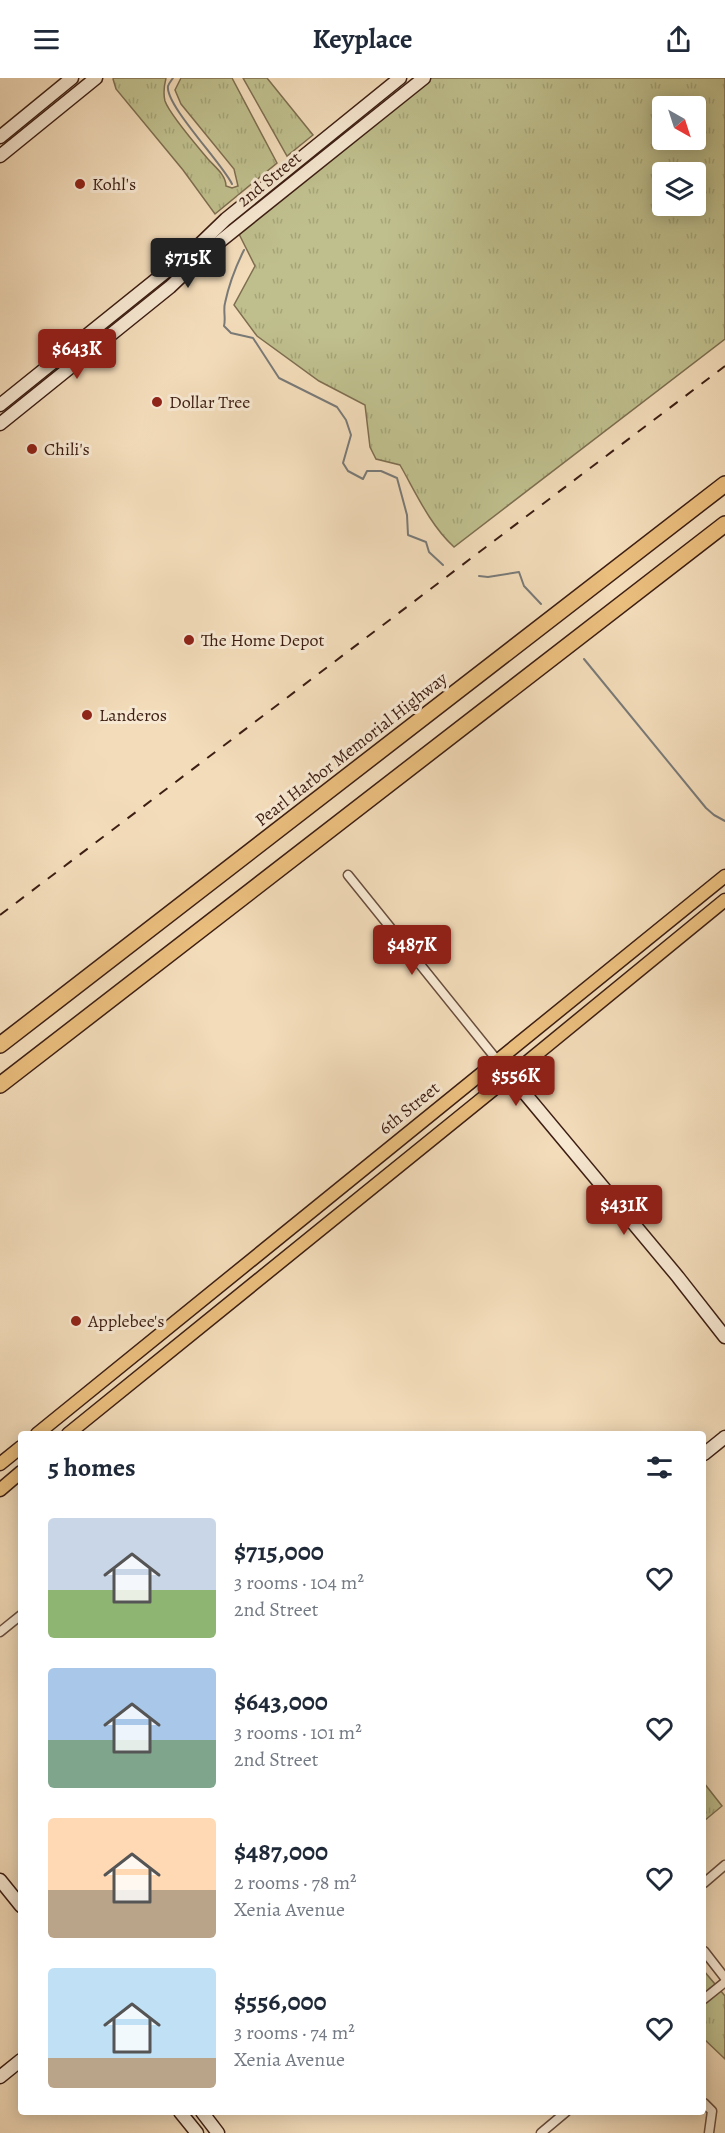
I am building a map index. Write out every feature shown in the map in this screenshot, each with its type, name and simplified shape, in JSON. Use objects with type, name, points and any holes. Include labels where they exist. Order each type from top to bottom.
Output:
[{"type":"highway","name":"Pearl Harbor Memorial Highway","points":[[0,1045],[725,484]]},
{"type":"highway","points":[[0,1085],[725,524]]},
{"type":"highway","points":[[0,1035],[69,992]]},
{"type":"highway","points":[[0,1094],[93,1014]]},
{"type":"main road","name":"6th Street","points":[[41,1431],[725,876]]},
{"type":"main road","points":[[72,1431],[725,900]]},
{"type":"main road","points":[[0,1464],[18,1449]]},
{"type":"main road","points":[[0,1490],[18,1477]]},
{"type":"street","points":[[0,137],[72,78]]},
{"type":"street","points":[[0,156],[96,78]]},
{"type":"street","points":[[0,405],[400,78]]},
{"type":"street","name":"2nd Street","points":[[0,424],[170,287],[208,250],[424,78]]},
{"type":"street","points":[[348,875],[725,1337]]},
{"type":"street","points":[[706,1453],[725,1437]]},
{"type":"street","points":[[0,1632],[18,1617]]},
{"type":"street","points":[[706,1881],[725,1865]]},
{"type":"street","points":[[0,1880],[18,1902]]},
{"type":"street","points":[[706,1954],[725,1980],[706,1997]]},
{"type":"street","points":[[0,2077],[18,2063]]},
{"type":"street","points":[[706,2105],[712,2111],[710,2133]]},
{"type":"street","points":[[182,2115],[197,2133]]},
{"type":"street","points":[[203,2115],[218,2133]]},
{"type":"street","points":[[541,2133],[562,2115]]},
{"type":"green space","points":[[114,78],[166,78],[165,101],[172,114],[222,175],[226,186],[232,188],[238,186],[234,169],[181,104],[175,90],[181,78],[232,78],[277,163],[215,214],[183,170],[116,89]]},
{"type":"green space","points":[[243,78],[267,78],[313,135],[287,156]]},
{"type":"green space","points":[[422,78],[725,78],[725,339],[454,547],[431,519],[400,465],[376,459],[370,447],[365,405],[319,381],[257,336],[234,305],[255,266],[236,228]]},
{"type":"green space","points":[[706,1786],[722,1806],[706,1819]]},
{"type":"green space","points":[[706,1973],[725,1996],[725,2059],[706,2041]]},
{"type":"waterway","points":[[173,78],[168,86],[169,95],[175,106],[232,184]]},
{"type":"waterway","points":[[244,250],[224,306],[224,326],[231,333],[253,338],[279,378],[337,407],[346,420],[351,435],[343,463],[348,471],[363,479],[367,471],[381,471],[397,478],[407,515],[408,535],[426,542],[429,552],[443,565]]},
{"type":"waterway","points":[[479,576],[488,577],[519,572],[524,586],[541,604]]},
{"type":"waterway","points":[[584,659],[706,808],[725,821]]},
{"type":"railway","points":[[0,915],[725,366]]},
{"type":"place","name":"Kohl's","points":[[80,184]]},
{"type":"place","name":"Dollar Tree","points":[[157,402]]},
{"type":"place","name":"Chili's","points":[[32,449]]},
{"type":"place","name":"The Home Depot","points":[[189,640]]},
{"type":"place","name":"Landeros","points":[[87,715]]},
{"type":"place","name":"Applebee's","points":[[76,1321]]}]
